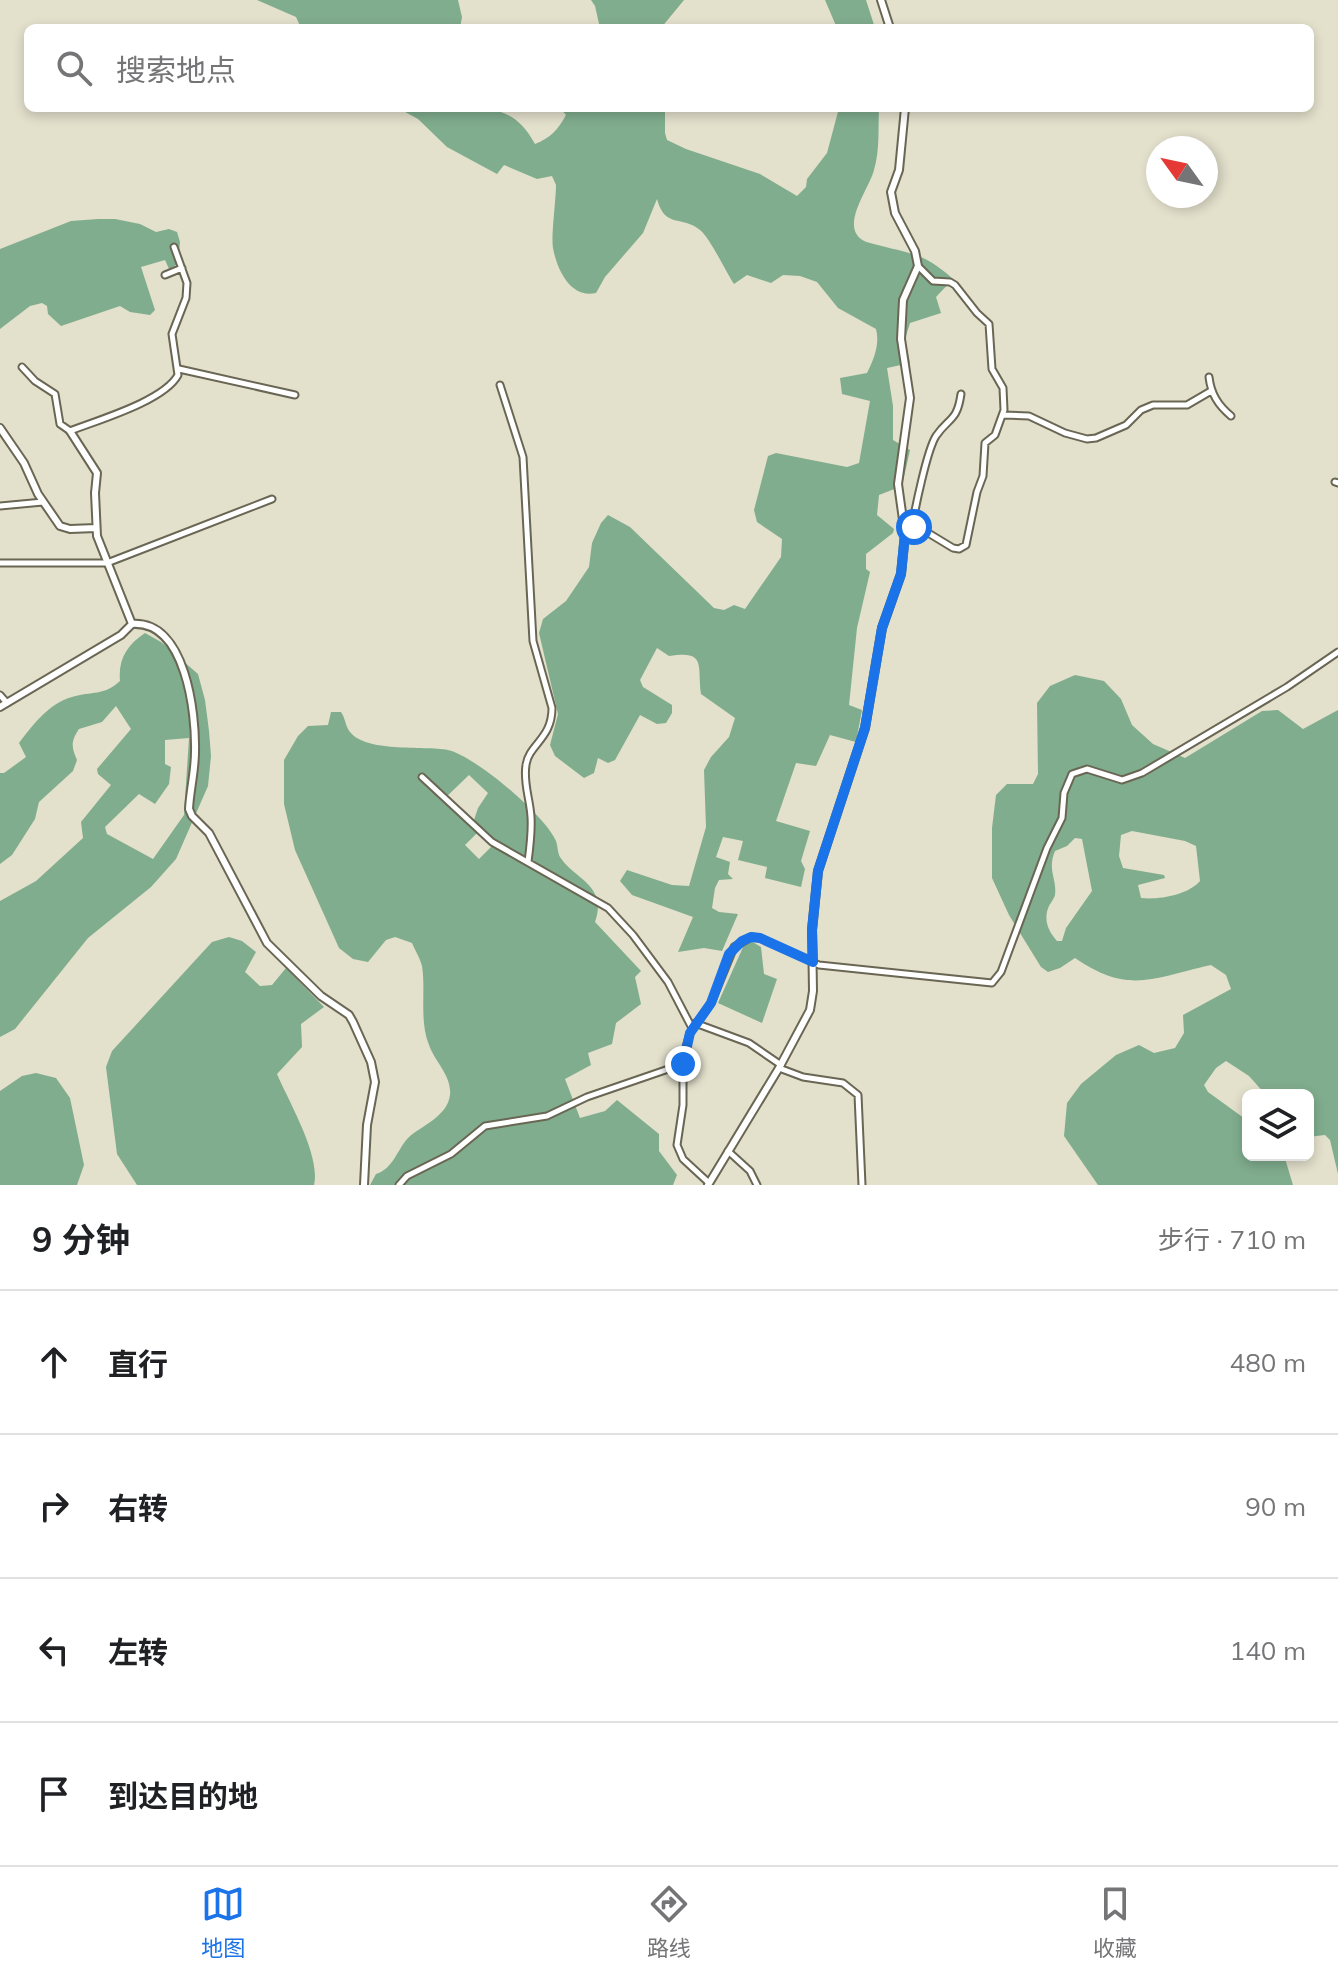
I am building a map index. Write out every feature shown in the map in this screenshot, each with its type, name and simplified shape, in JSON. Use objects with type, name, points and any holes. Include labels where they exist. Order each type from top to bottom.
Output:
[{"type":"street","points":[[881,0],[889,24]]},
{"type":"street","points":[[905,112],[899,170],[891,192],[895,213],[915,251],[918,266],[933,281],[955,285],[989,324],[992,369],[1003,388],[1003,415],[995,435],[985,443],[981,484],[966,545],[953,548],[920,528],[912,528]]},
{"type":"street","points":[[70,431],[154,398],[175,381],[179,369],[172,334],[186,298],[187,283],[174,247]]},
{"type":"street","points":[[918,266],[903,300],[902,313],[901,339],[910,398],[898,484],[905,534],[901,574],[882,628],[865,728],[818,871],[812,930],[813,962],[813,991],[810,1010],[780,1066],[708,1184],[678,1152],[683,1064],[694,1026],[711,1003],[729,954],[742,941],[751,937],[760,938],[813,962],[819,965],[992,983],[1001,972],[1047,848],[1062,818],[1064,793],[1072,774],[1087,769],[1122,780],[1142,773],[1287,687],[1338,652]]},
{"type":"street","points":[[165,275],[182,268]]},
{"type":"street","points":[[22,367],[35,381],[55,394],[60,424],[70,431],[97,473],[96,528],[132,624]]},
{"type":"street","points":[[179,369],[295,395]]},
{"type":"street","points":[[1209,377],[1211,391],[1220,407],[1231,416]]},
{"type":"street","points":[[500,385],[523,457],[533,641],[552,708],[547,734],[526,766],[525,781],[531,816],[528,862]]},
{"type":"street","points":[[1003,415],[1029,416],[1065,433],[1087,439],[1096,438],[1126,425],[1141,410],[1153,405],[1187,405],[1211,391]]},
{"type":"street","points":[[905,534],[912,528],[934,439],[954,418],[961,394]]},
{"type":"street","points":[[0,428],[24,463],[43,502],[63,528],[96,528]]},
{"type":"street","points":[[0,563],[107,563],[272,499]]},
{"type":"street","points":[[0,506],[43,502]]},
{"type":"street","points":[[0,707],[121,635],[132,624]]},
{"type":"street","points":[[132,624],[150,627],[165,637],[184,667],[195,731],[189,809],[192,816],[209,833],[267,943],[321,996],[349,1015],[371,1062],[375,1090],[367,1125],[364,1185]]},
{"type":"street","points":[[0,695],[7,703]]},
{"type":"street","points":[[422,777],[492,842],[597,900],[618,917],[668,982],[694,1026],[749,1043],[780,1066],[803,1077],[843,1083],[858,1095],[862,1185]]},
{"type":"street","points":[[399,1185],[407,1176],[451,1154],[485,1126],[547,1116],[587,1097],[683,1064]]},
{"type":"street","points":[[728,1151],[750,1171],[757,1185]]},
{"type":"green space","points":[[257,0],[458,0],[462,17],[461,24],[299,24],[296,17]]},
{"type":"green space","points":[[591,0],[684,0],[664,24],[599,24]]},
{"type":"green space","points":[[825,0],[866,0],[874,24],[835,24]]},
{"type":"green space","points":[[405,112],[500,112],[520,124],[535,144],[560,125],[566,115],[563,112],[665,112],[667,140],[760,174],[797,196],[827,153],[838,112],[879,112],[876,162],[857,210],[855,230],[860,238],[870,243],[923,258],[953,279],[936,297],[941,313],[910,323],[905,339],[910,363],[887,368],[893,406],[893,440],[910,450],[902,486],[879,495],[877,515],[894,529],[893,533],[866,554],[866,569],[870,572],[857,628],[849,705],[862,710],[856,742],[830,735],[816,766],[796,763],[776,821],[810,831],[801,861],[805,869],[801,887],[765,878],[767,867],[738,860],[743,841],[723,837],[716,857],[730,862],[728,874],[733,879],[719,880],[712,908],[738,914],[722,951],[704,948],[678,952],[693,917],[632,895],[620,881],[627,870],[672,885],[689,886],[706,827],[704,770],[729,737],[735,718],[701,694],[695,658],[689,655],[669,656],[657,648],[640,680],[643,687],[672,705],[672,713],[666,723],[657,724],[640,715],[615,760],[608,763],[598,758],[594,773],[584,778],[555,756],[550,745],[558,714],[539,633],[543,619],[566,601],[589,567],[592,543],[608,515],[630,527],[714,608],[724,610],[734,605],[745,609],[781,557],[782,539],[757,522],[754,510],[768,456],[776,453],[847,467],[859,463],[870,401],[842,394],[840,378],[867,373],[876,351],[876,329],[838,308],[817,282],[800,276],[783,275],[771,283],[747,275],[734,284],[704,234],[693,226],[669,218],[657,199],[643,233],[605,277],[596,293],[579,292],[562,273],[553,248],[556,185],[552,176],[537,179],[504,165],[497,174],[447,147],[418,119]]},
{"type":"green space","points":[[98,219],[140,224],[156,232],[169,229],[177,232],[180,242],[178,264],[169,269],[165,260],[141,267],[155,310],[150,315],[130,312],[120,306],[61,326],[42,303],[30,306],[0,329],[0,249],[71,221]]},
{"type":"green space","points":[[145,633],[161,642],[198,674],[209,731],[211,756],[208,786],[176,859],[151,887],[88,938],[15,1029],[0,1037],[0,901],[36,881],[83,838],[81,822],[111,785],[98,774],[97,769],[131,729],[116,706],[102,722],[79,729],[73,744],[77,760],[73,771],[39,802],[35,819],[12,855],[0,864],[0,773],[26,757],[19,743],[49,709],[79,695],[103,691],[120,681],[122,659]],"holes":[[[189,738],[184,815],[153,859],[107,834],[105,827],[139,794],[155,804],[169,784],[171,767],[165,764],[165,740]]]},
{"type":"green space","points":[[1075,675],[1104,681],[1121,699],[1132,725],[1153,744],[1185,758],[1262,711],[1278,710],[1303,729],[1338,710],[1338,1174],[1330,1140],[1325,1135],[1314,1136],[1314,1089],[1261,1089],[1249,1076],[1226,1061],[1216,1068],[1204,1085],[1208,1092],[1242,1117],[1242,1161],[1286,1161],[1293,1185],[1098,1185],[1064,1136],[1067,1103],[1081,1084],[1116,1055],[1139,1045],[1154,1053],[1175,1048],[1184,1033],[1183,1015],[1231,989],[1226,975],[1211,965],[1141,980],[1111,977],[1075,958],[1048,972],[1041,967],[1009,915],[992,878],[992,828],[996,795],[1007,784],[1033,784],[1038,774],[1037,703],[1050,686]],"holes":[[[1132,831],[1196,846],[1200,881],[1173,896],[1141,898],[1138,885],[1165,878],[1164,875],[1123,868],[1119,856],[1121,835]],[[1075,838],[1082,839],[1092,891],[1066,928],[1062,941],[1057,941],[1047,920],[1047,911],[1055,895],[1053,858],[1055,851]]]},
{"type":"green space","points":[[331,712],[341,712],[348,729],[366,742],[448,750],[460,755],[507,787],[548,828],[556,841],[560,857],[588,884],[597,899],[595,922],[641,971],[635,977],[641,1004],[616,1023],[612,1044],[588,1053],[591,1065],[565,1079],[580,1118],[605,1111],[617,1100],[659,1134],[659,1151],[677,1175],[673,1185],[370,1185],[376,1174],[391,1164],[408,1138],[444,1109],[450,1088],[426,1035],[422,966],[412,943],[395,937],[386,940],[368,962],[353,959],[339,948],[295,850],[284,804],[284,760],[298,736],[308,726],[328,725]],"holes":[[[469,775],[488,793],[474,820],[496,842],[479,859],[465,845],[477,833],[444,799]]]},
{"type":"green space","points":[[229,937],[242,941],[256,952],[245,972],[260,986],[272,985],[286,968],[324,1007],[301,1024],[302,1047],[277,1074],[309,1145],[315,1173],[314,1185],[137,1185],[117,1154],[106,1067],[112,1051],[212,942]]},
{"type":"green space","points":[[751,941],[761,947],[764,974],[777,979],[762,1023],[718,1003],[744,945]]},
{"type":"green space","points":[[36,1073],[56,1078],[70,1098],[84,1165],[77,1185],[0,1185],[0,1091],[22,1076]]},
{"type":"route","points":[[683,1064],[690,1033],[711,1003],[734,947],[751,937],[760,938],[813,962],[812,930],[818,871],[865,728],[882,628],[901,574],[905,534],[914,527]]}]
